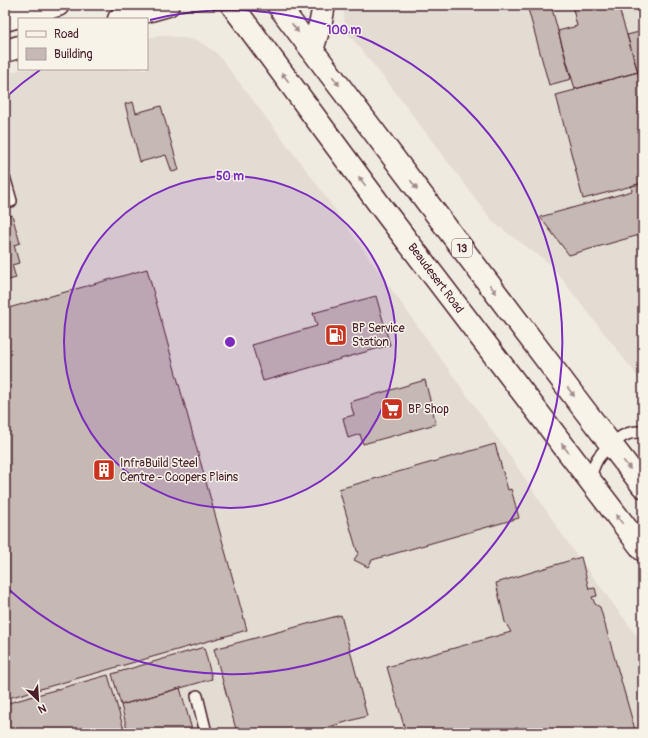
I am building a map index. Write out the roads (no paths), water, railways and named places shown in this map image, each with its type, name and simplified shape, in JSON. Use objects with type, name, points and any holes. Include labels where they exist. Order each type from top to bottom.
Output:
[{"type":"main road","points":[[5,20],[58,5]]},
{"type":"main road","points":[[122,18],[168,5]]},
{"type":"main road","name":"Beaudesert Road","points":[[232,5],[382,208],[643,550]]},
{"type":"main road","name":"13","points":[[278,5],[643,486]]},
{"type":"main road","points":[[312,50],[321,21],[324,5]]},
{"type":"main road","points":[[5,51],[18,47]]},
{"type":"lane","points":[[5,180],[11,201]]},
{"type":"lane","points":[[589,479],[597,460],[611,445],[627,434],[634,432],[643,433]]},
{"type":"lane","points":[[197,696],[206,733]]},
{"type":"place","name":"BP Service Station","points":[[336,335]]},
{"type":"place","name":"BP Shop","points":[[392,409]]},
{"type":"place","name":"InfraBuild Steel Centre - Coopers Plains","points":[[104,470]]}]
